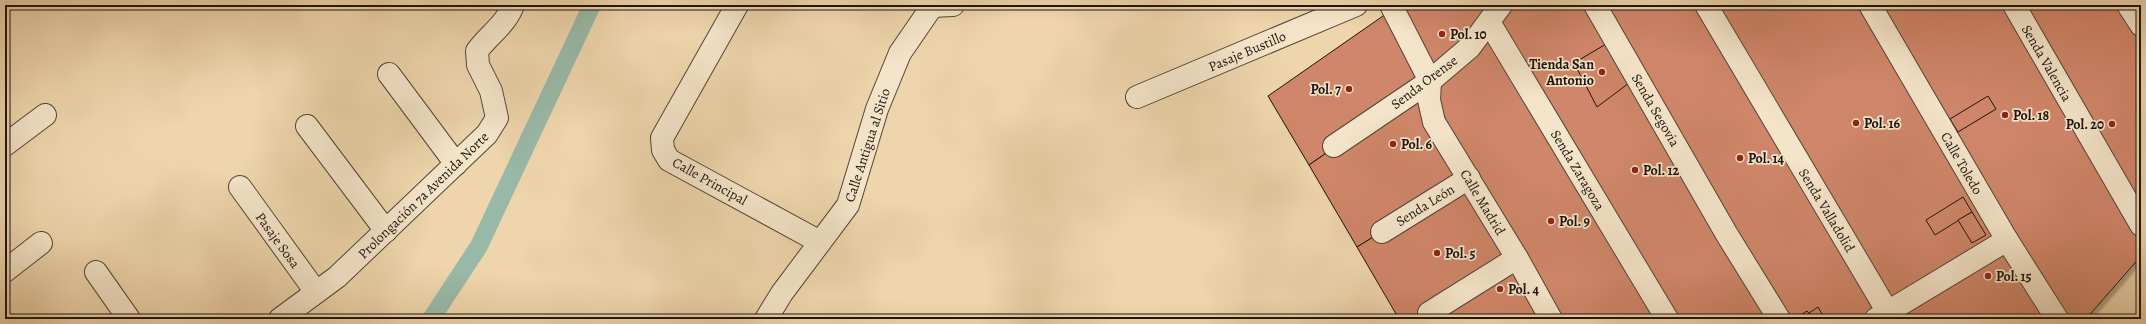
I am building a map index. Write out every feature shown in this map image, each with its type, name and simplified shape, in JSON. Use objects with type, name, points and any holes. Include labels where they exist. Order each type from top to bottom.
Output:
[{"type":"street","name":"Prolongación 7a Avenida Norte","points":[[294,315],[316,292],[337,277],[487,134],[497,118],[491,91],[478,65],[477,51],[487,37],[509,16],[513,5]]},
{"type":"street","name":"Calle Principal","points":[[737,5],[662,138],[663,150],[669,160],[820,242]]},
{"type":"street","points":[[931,5],[953,5]]},
{"type":"street","name":"Calle Antigua al Sitio","points":[[766,319],[782,292],[848,205],[877,109],[900,53],[931,5]]},
{"type":"street","name":"Pasaje Bustillo","points":[[1137,97],[1356,5]]},
{"type":"street","points":[[1391,5],[1430,81]]},
{"type":"street","name":"Senda Segovia","points":[[1595,5],[1726,233],[1780,319]]},
{"type":"street","name":"Senda Valladolid","points":[[1706,5],[1885,317]]},
{"type":"street","name":"Calle Toledo","points":[[1870,5],[2007,240],[2057,319]]},
{"type":"street","name":"Senda Valencia","points":[[2014,5],[2141,225]]},
{"type":"street","points":[[2128,5],[2141,25]]},
{"type":"street","name":"Senda Orense","points":[[1334,146],[1430,81],[1470,47],[1495,14]]},
{"type":"street","name":"Senda Zaragoza","points":[[1495,14],[1667,319]]},
{"type":"street","points":[[389,74],[456,164]]},
{"type":"street","name":"Calle Madrid","points":[[1430,81],[1429,100],[1434,122],[1517,258],[1551,319]]},
{"type":"street","points":[[5,144],[45,115]]},
{"type":"street","points":[[307,126],[386,231]]},
{"type":"street","name":"Senda León","points":[[1382,232],[1469,178]]},
{"type":"street","name":"Pasaje Sosa","points":[[240,187],[316,292]]},
{"type":"street","points":[[1885,317],[2007,240]]},
{"type":"street","points":[[5,271],[41,243]]},
{"type":"street","points":[[1429,313],[1517,258]]},
{"type":"street","points":[[96,272],[130,319]]},
{"type":"building","name":"Pol. 10","points":[[1401,5],[1500,5],[1430,81]]},
{"type":"building","name":"Pol. 12","points":[[1501,5],[1595,5],[1781,319],[1668,319],[1489,22]]},
{"type":"building","name":"Pol. 14","points":[[1595,5],[1703,5],[1887,312],[1876,319],[1781,319]]},
{"type":"building","name":"Pol. 16","points":[[1703,5],[1869,5],[2007,240],[1887,312]]},
{"type":"building","name":"Pol. 16","points":[[1703,5],[1869,5],[2007,240],[1887,312]]},
{"type":"building","name":"Pol. 18","points":[[1869,5],[2014,5],[2141,225],[2141,256],[2086,319],[2057,319]]},
{"type":"building","name":"Pol. 20","points":[[2014,5],[2130,5],[2141,23],[2141,225]]},
{"type":"building","name":"Pol. 7","points":[[1393,9],[1430,81],[1309,165],[1268,96]]},
{"type":"building","name":"Pol. 9","points":[[1489,22],[1668,319],[1551,319],[1429,100]]},
{"type":"building","name":"Tienda San Antonio","points":[[1606,44],[1633,80],[1597,107],[1574,63]]},
{"type":"building","name":"Pol. 6","points":[[1430,81],[1469,178],[1357,247],[1309,165]]},
{"type":"building","points":[[1988,96],[1996,109],[1958,132],[1950,119]]},
{"type":"building","name":"Pol. 5","points":[[1469,178],[1517,258],[1414,319],[1399,319],[1357,247]]},
{"type":"building","points":[[1963,197],[1972,212],[1935,235],[1926,220]]},
{"type":"building","points":[[1972,212],[1986,235],[1972,243],[1958,220]]},
{"type":"building","name":"Pol. 15","points":[[2007,240],[2057,319],[1892,319]]},
{"type":"building","name":"Pol. 4","points":[[1517,258],[1552,319],[1414,319]]},
{"type":"building","points":[[1818,307],[1822,314],[1813,319],[1809,313]]},
{"type":"building","points":[[1807,311],[1813,319],[1795,319]]},
{"type":"waterway","points":[[431,319],[479,246],[592,5]]},
{"type":"place","name":"Pol. 10","points":[[1442,34]]},
{"type":"place","name":"Tienda San Antonio","points":[[1602,72]]},
{"type":"place","name":"Pol. 7","points":[[1349,89]]},
{"type":"place","name":"Pol. 18","points":[[2005,115]]},
{"type":"place","name":"Pol. 16","points":[[1856,123]]},
{"type":"place","name":"Pol. 20","points":[[2112,124]]},
{"type":"place","name":"Pol. 6","points":[[1393,144]]},
{"type":"place","name":"Pol. 14","points":[[1740,158]]},
{"type":"place","name":"Pol. 12","points":[[1635,170]]},
{"type":"place","name":"Pol. 9","points":[[1551,221]]},
{"type":"place","name":"Pol. 5","points":[[1437,253]]},
{"type":"place","name":"Pol. 15","points":[[1988,276]]},
{"type":"place","name":"Pol. 4","points":[[1500,289]]}]
